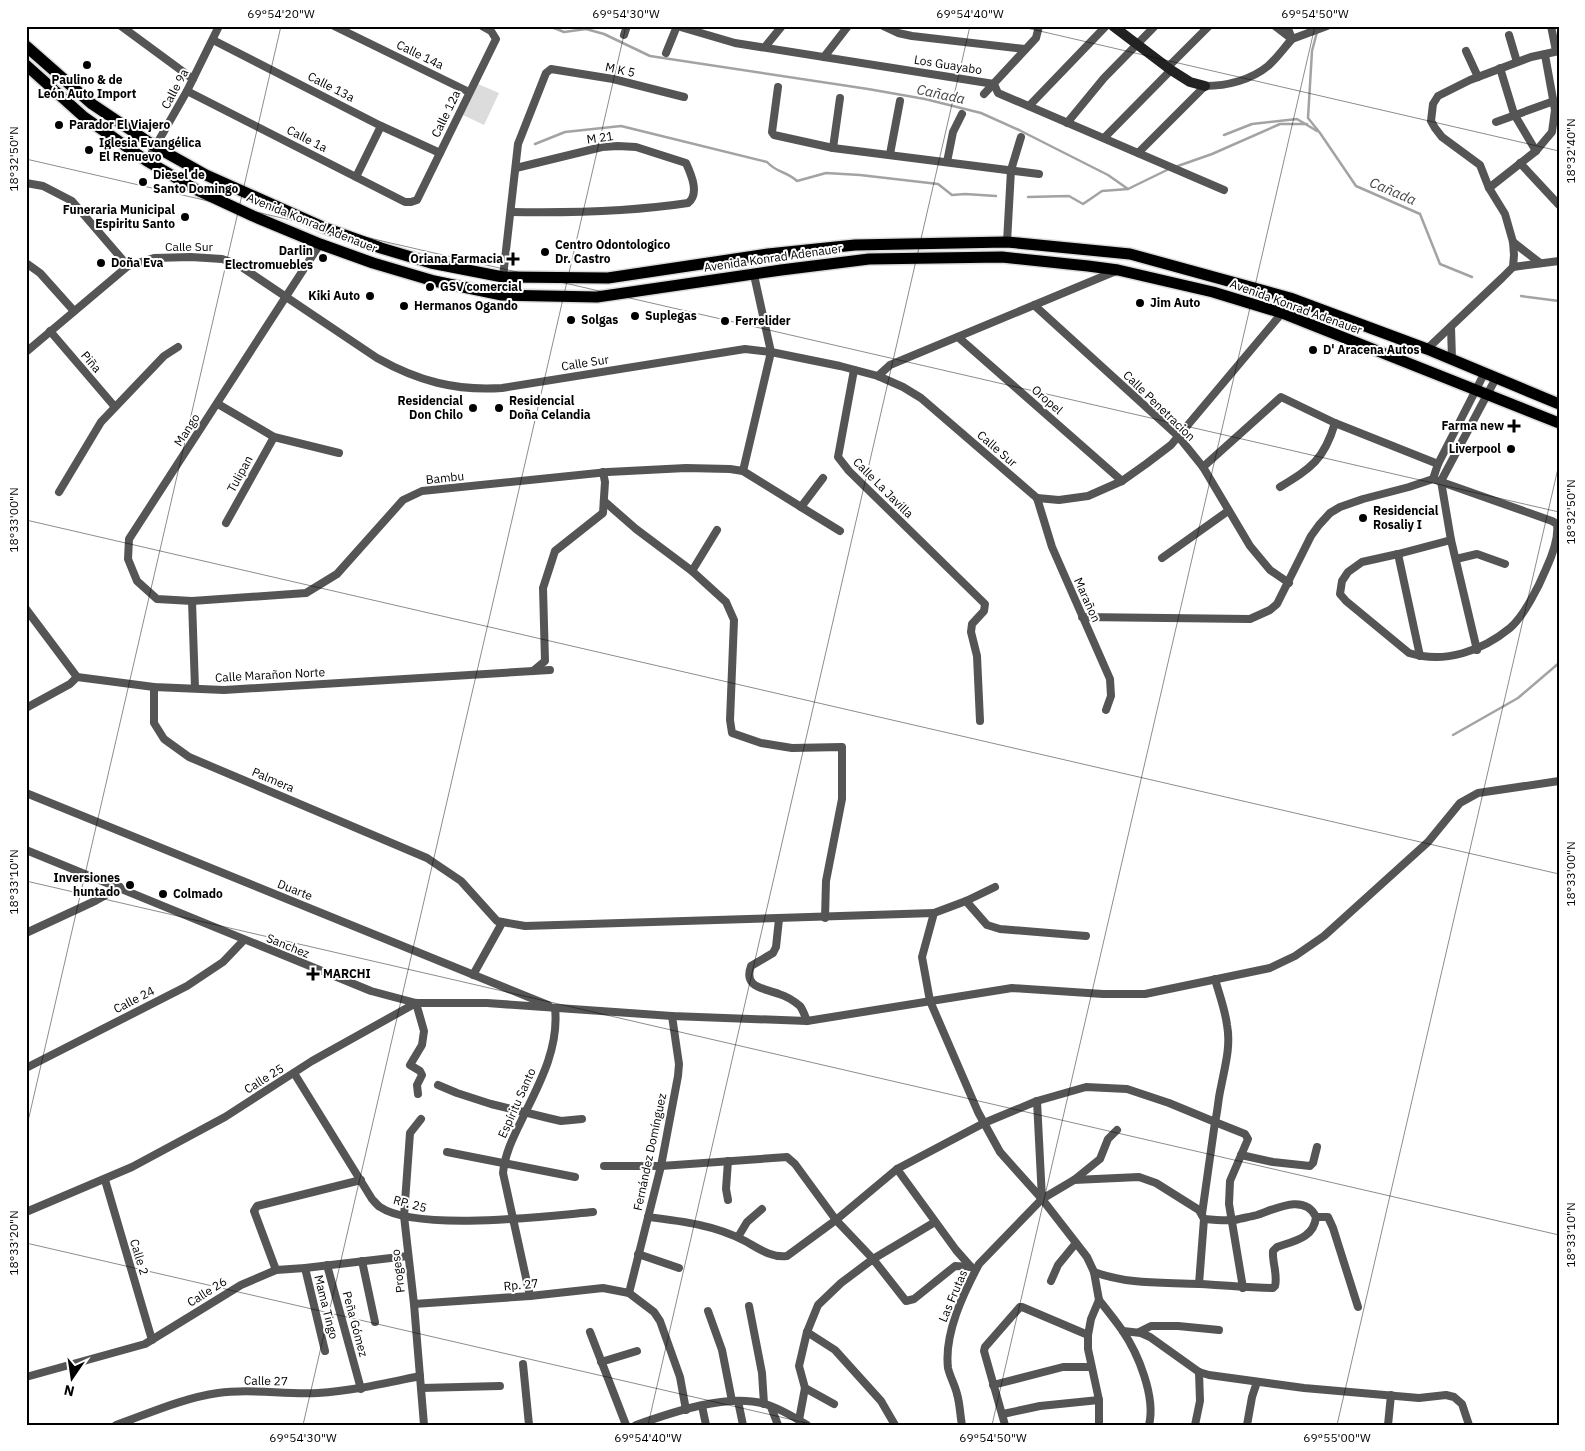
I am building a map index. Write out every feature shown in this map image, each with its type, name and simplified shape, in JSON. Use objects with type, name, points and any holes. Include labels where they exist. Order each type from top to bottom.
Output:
[{"type":"main road","name":"Avenida Konrad Adenauer","points":[[26,46],[92,104],[156,147],[206,175],[334,231],[431,263],[503,277],[590,279],[608,278],[768,254],[855,245],[1007,242],[1130,254],[1290,298],[1428,349],[1559,404]]},
{"type":"main road","name":"Avenida Konrad Adenauer","points":[[26,64],[84,117],[147,161],[197,190],[320,244],[373,263],[434,281],[502,295],[611,296],[869,259],[1002,257],[1118,270],[1213,292],[1282,313],[1559,423]]},
{"type":"main road","points":[[608,278],[611,296]]},
{"type":"street","points":[[121,26],[193,80]]},
{"type":"street","name":"Calle 9a","points":[[147,161],[193,80],[219,26]]},
{"type":"street","name":"Calle 14a","points":[[334,26],[470,92]]},
{"type":"street","name":"Calle 12a","points":[[417,200],[496,38],[491,31],[482,26]]},
{"type":"street","points":[[624,35],[627,26]]},
{"type":"street","points":[[666,53],[677,26]]},
{"type":"street","name":"Los Guayabo","points":[[677,26],[730,42],[994,84],[998,93],[1224,190]]},
{"type":"street","points":[[765,47],[782,26]]},
{"type":"street","points":[[824,57],[848,26]]},
{"type":"street","points":[[883,26],[898,33],[912,36],[1025,49]]},
{"type":"street","points":[[984,94],[1036,38],[1039,26]]},
{"type":"street","points":[[1029,106],[1106,26]]},
{"type":"street","points":[[1114,26],[1190,82],[1205,86],[1222,86],[1246,79],[1268,66],[1292,39],[1326,26]]},
{"type":"street","points":[[1068,122],[1104,78],[1156,26]]},
{"type":"street","points":[[1104,138],[1209,26]]},
{"type":"street","points":[[1275,26],[1292,39]]},
{"type":"street","points":[[1287,26],[1292,39]]},
{"type":"street","points":[[1513,266],[1513,242],[1505,214],[1489,188],[1480,165],[1442,137],[1431,121],[1432,104],[1438,96],[1478,77],[1531,57],[1557,51],[1551,26]]},
{"type":"street","points":[[1509,35],[1518,62]]},
{"type":"street","name":"Calle 13a","points":[[213,40],[381,126],[440,153]]},
{"type":"street","points":[[1466,51],[1478,77]]},
{"type":"street","points":[[1489,188],[1536,151],[1552,132],[1555,110],[1545,55]]},
{"type":"street","points":[[1500,68],[1514,114],[1536,151]]},
{"type":"street","name":"M K 5","points":[[516,168],[518,144],[546,73],[551,69],[613,79],[684,97]]},
{"type":"street","points":[[1138,153],[1205,86]]},
{"type":"street","points":[[778,87],[773,134],[833,148],[1039,174]]},
{"type":"street","name":"Calle 1a","points":[[187,91],[405,202],[417,200]]},
{"type":"street","points":[[833,148],[840,98]]},
{"type":"street","points":[[890,154],[900,101]]},
{"type":"street","points":[[1496,122],[1554,101]]},
{"type":"street","points":[[947,162],[953,132],[962,114]]},
{"type":"street","points":[[356,177],[381,126]]},
{"type":"street","points":[[1007,242],[1011,170],[1021,137]]},
{"type":"street","name":"M 21","points":[[511,212],[564,213],[647,210],[688,204],[692,201],[693,195],[693,180],[686,163],[636,147],[602,146],[516,168]]},
{"type":"street","points":[[1520,163],[1559,205]]},
{"type":"street","points":[[503,277],[516,168]]},
{"type":"street","points":[[26,183],[43,186],[72,201],[128,266],[26,352]]},
{"type":"street","points":[[1513,242],[1540,264]]},
{"type":"street","name":"Mango","points":[[137,580],[128,559],[130,539],[320,244]]},
{"type":"street","name":"Calle Sur","points":[[128,266],[154,258],[206,256],[222,258],[237,264],[377,358],[398,369],[449,386],[477,389],[502,388],[745,349],[771,352],[878,376],[921,398],[1037,498]]},
{"type":"street","points":[[1428,349],[1513,266],[1559,261]]},
{"type":"street","points":[[26,263],[40,273],[74,311]]},
{"type":"street","points":[[878,376],[890,365],[1118,270]]},
{"type":"street","points":[[754,275],[771,352],[743,470],[840,532]]},
{"type":"street","name":"Calle Penetracion","points":[[1034,305],[1178,436],[1203,466],[1250,546],[1270,570],[1289,583]]},
{"type":"street","points":[[1037,498],[1059,500],[1088,496],[1122,481],[1170,445],[1282,313]]},
{"type":"street","points":[[1450,327],[1452,359]]},
{"type":"street","name":"Piña","points":[[50,331],[115,407]]},
{"type":"street","name":"Oropel","points":[[958,337],[1122,481]]},
{"type":"street","points":[[59,492],[101,422],[164,356],[178,347]]},
{"type":"street","name":"Calle La Javilla","points":[[854,370],[838,457],[849,472],[985,604],[984,611],[972,624],[971,632],[978,656],[980,721]]},
{"type":"street","points":[[1477,650],[1437,480],[1438,464],[1484,374]]},
{"type":"street","points":[[1437,480],[1488,395],[1496,378]]},
{"type":"street","points":[[1203,466],[1278,398],[1284,398],[1335,423],[1438,464]]},
{"type":"street","points":[[218,404],[274,437],[338,453]]},
{"type":"street","points":[[1280,487],[1301,474],[1318,460],[1329,444],[1335,423]]},
{"type":"street","name":"Tulipan","points":[[226,523],[274,437]]},
{"type":"street","name":"Bambu","points":[[137,580],[157,599],[192,601],[306,593],[337,574],[403,500],[422,491],[603,472],[686,468],[743,470]]},
{"type":"street","points":[[533,671],[545,661],[543,588],[555,551],[603,513],[605,482],[603,472]]},
{"type":"street","points":[[801,507],[823,478]]},
{"type":"street","points":[[1082,617],[1250,618],[1270,610],[1277,604],[1311,536],[1330,513],[1340,507],[1363,499],[1437,480],[1557,524],[1558,530],[1552,556],[1542,581],[1530,602],[1511,627],[1477,650],[1456,655],[1420,656],[1410,653],[1340,594],[1342,581],[1348,572],[1362,562],[1451,540]]},
{"type":"street","name":"Marañon","points":[[1037,498],[1052,547],[1110,679],[1111,696],[1106,710]]},
{"type":"street","points":[[604,501],[636,529],[692,571],[726,602],[734,620],[730,720],[732,733],[762,743],[792,748],[842,748],[842,799],[826,882],[825,918]]},
{"type":"street","points":[[1162,558],[1228,511]]},
{"type":"street","points":[[692,571],[717,530]]},
{"type":"street","points":[[1398,554],[1420,656]]},
{"type":"street","points":[[1456,559],[1477,554],[1505,564]]},
{"type":"street","points":[[192,601],[195,688]]},
{"type":"street","points":[[26,609],[77,677],[70,684],[26,708]]},
{"type":"street","name":"Calle Marañon Norte","points":[[77,677],[154,687],[224,690],[550,670]]},
{"type":"street","name":"Palmera","points":[[154,687],[154,723],[164,739],[189,757],[427,858],[462,881],[482,902],[492,917],[502,923]]},
{"type":"street","name":"Sanchez","points":[[26,850],[371,991],[416,1002],[487,1003],[672,1016],[807,1020],[1012,988],[1103,994],[1145,994],[1270,968],[1295,956],[1324,936],[1428,842],[1460,803],[1478,793],[1559,781]]},
{"type":"street","name":"Duarte","points":[[26,793],[555,1008]]},
{"type":"street","points":[[26,933],[95,901],[120,887]]},
{"type":"street","points":[[473,974],[502,923],[525,926],[825,918],[934,913],[966,901],[995,887]]},
{"type":"street","points":[[966,901],[987,925],[1000,929],[1086,936]]},
{"type":"street","points":[[934,913],[922,957],[930,1001],[984,1123],[1000,1152],[1042,1199],[1087,1257],[1094,1272],[1099,1300],[1123,1331],[1137,1357],[1148,1392],[1151,1416],[1149,1425]]},
{"type":"street","points":[[779,919],[776,946],[773,953],[750,966],[748,973],[751,982],[762,989],[778,993],[801,1007],[807,1020]]},
{"type":"street","name":"Calle 24","points":[[26,1068],[187,986],[223,962],[244,940]]},
{"type":"street","points":[[1200,1284],[1203,1216],[1220,1087],[1224,1076],[1228,1044],[1227,1025],[1215,979]]},
{"type":"street","points":[[416,1002],[424,1031],[422,1045],[410,1065],[420,1071],[422,1075],[417,1085],[418,1094]]},
{"type":"street","name":"Calle 25","points":[[26,1212],[132,1167],[224,1117],[294,1073],[416,1002]]},
{"type":"street","name":"Espíritu Santo","points":[[530,1296],[503,1173],[504,1164],[515,1132],[543,1075],[556,1036],[555,1008]]},
{"type":"street","name":"Fernández Domínguez","points":[[629,1293],[660,1166],[679,1064],[672,1016]]},
{"type":"street","name":"RP. 25","points":[[294,1073],[372,1198],[380,1207],[404,1216],[430,1220],[513,1218],[594,1212]]},
{"type":"street","points":[[438,1084],[457,1093],[525,1113],[561,1121],[582,1119]]},
{"type":"street","points":[[648,1216],[696,1223],[738,1237],[779,1257],[787,1256],[836,1220],[897,1169],[984,1123],[1038,1101],[1086,1087],[1127,1089],[1169,1103],[1248,1136],[1230,1182],[1229,1204],[1242,1288]]},
{"type":"street","points":[[1038,1101],[1042,1199]]},
{"type":"street","name":"Progeso","points":[[421,1119],[410,1134],[404,1216],[414,1304],[424,1425]]},
{"type":"street","name":"Las Frutas","points":[[962,1425],[957,1394],[948,1369],[947,1346],[950,1332],[973,1269],[1042,1199],[1074,1180],[1100,1159],[1108,1139],[1117,1130]]},
{"type":"street","points":[[1241,1155],[1273,1162],[1310,1166],[1313,1163],[1317,1147]]},
{"type":"street","points":[[447,1152],[575,1177]]},
{"type":"street","points":[[604,1166],[660,1166],[787,1157],[795,1164],[836,1220],[873,1259],[906,1301],[914,1300],[955,1266],[973,1269]]},
{"type":"street","points":[[728,1161],[726,1189],[728,1200]]},
{"type":"street","points":[[897,1169],[956,1250],[973,1269]]},
{"type":"street","points":[[1074,1180],[1139,1177],[1156,1183],[1199,1210],[1203,1216],[1232,1220],[1256,1215],[1284,1205],[1296,1204],[1310,1209],[1316,1217],[1313,1230],[1307,1235],[1273,1250],[1275,1286],[1242,1288],[1200,1284],[1128,1282],[1094,1272]]},
{"type":"street","name":"Calle 2","points":[[104,1180],[152,1340]]},
{"type":"street","points":[[276,1270],[254,1211],[257,1206],[361,1180]]},
{"type":"street","points":[[738,1237],[747,1222],[762,1209]]},
{"type":"street","points":[[1316,1217],[1328,1217],[1331,1223],[1358,1307]]},
{"type":"street","points":[[799,1420],[805,1388],[799,1366],[807,1332],[818,1305],[841,1283],[873,1259],[935,1222]]},
{"type":"street","points":[[1051,1281],[1058,1265],[1076,1244]]},
{"type":"street","points":[[638,1254],[680,1268]]},
{"type":"street","name":"Calle 26","points":[[26,1376],[145,1344],[241,1285],[276,1270],[408,1256]]},
{"type":"street","points":[[362,1261],[375,1322]]},
{"type":"street","name":"Peña Gómez","points":[[327,1265],[361,1389]]},
{"type":"street","name":"Mama Tingo","points":[[305,1268],[325,1351]]},
{"type":"street","name":"Rp. 27","points":[[414,1304],[530,1296],[603,1288],[629,1293]]},
{"type":"street","points":[[629,1293],[654,1312],[660,1321],[680,1377],[686,1410]]},
{"type":"street","points":[[1099,1300],[1091,1319],[1088,1335],[1091,1367],[1099,1400],[1099,1425]]},
{"type":"street","points":[[749,1306],[768,1405],[778,1425]]},
{"type":"street","points":[[1005,1425],[984,1354],[985,1347],[1021,1307],[1088,1335]]},
{"type":"street","points":[[708,1311],[722,1350],[743,1425]]},
{"type":"street","points":[[1139,1332],[1151,1326],[1178,1326],[1219,1330]]},
{"type":"street","points":[[1123,1331],[1139,1332],[1150,1337],[1199,1372],[1209,1375],[1304,1388],[1418,1398],[1446,1395],[1454,1397],[1462,1404],[1469,1425]]},
{"type":"street","points":[[590,1332],[626,1425]]},
{"type":"street","points":[[807,1332],[835,1350],[881,1401],[895,1425]]},
{"type":"street","points":[[601,1362],[637,1351]]},
{"type":"street","points":[[523,1364],[529,1425]]},
{"type":"street","points":[[993,1385],[1064,1367],[1091,1367]]},
{"type":"street","points":[[1196,1425],[1200,1401],[1199,1372]]},
{"type":"street","name":"Calle 27","points":[[116,1425],[192,1398],[220,1393],[250,1391],[317,1393],[361,1389],[420,1376]]},
{"type":"street","points":[[1247,1425],[1257,1382]]},
{"type":"street","points":[[421,1388],[500,1386]]},
{"type":"street","points":[[805,1388],[834,1404]]},
{"type":"street","points":[[1388,1425],[1391,1395]]},
{"type":"street","points":[[1003,1414],[1040,1406],[1099,1400]]},
{"type":"street","points":[[636,1425],[702,1406],[735,1401],[768,1405],[807,1425]]},
{"type":"street","points":[[702,1406],[706,1425]]},
{"type":"street","points":[[662,1416],[664,1425]]},
{"type":"shaded area","points":[[478,84],[499,93],[484,125],[463,115]]},
{"type":"waterway","name":"Cañada","points":[[549,26],[564,32],[586,29],[604,34],[650,56],[868,89],[925,99],[981,113],[1108,175],[1128,189],[1169,169]]},
{"type":"waterway","name":"Cañada","points":[[1317,32],[1312,51],[1308,118],[1356,186],[1420,214],[1440,264],[1472,277]]},
{"type":"waterway","points":[[1224,135],[1252,124],[1297,119],[1317,131]]},
{"type":"waterway","name":"Cañada","points":[[1175,167],[1212,154],[1280,124],[1307,124]]},
{"type":"waterway","points":[[535,144],[565,132],[621,126],[767,162],[797,181],[826,173],[860,175],[938,184],[952,195],[996,196]]},
{"type":"waterway","points":[[1028,197],[1069,196],[1083,204],[1102,191],[1128,189]]},
{"type":"waterway","name":"Cañada","points":[[1521,296],[1559,301]]},
{"type":"waterway","points":[[1453,735],[1518,698],[1559,663]]},
{"type":"place","name":"Paulino & de León Auto Import","points":[[87,65]]},
{"type":"place","name":"Parador El Viajero","points":[[59,125]]},
{"type":"place","name":"Iglesia Evangélica El Renuevo","points":[[89,150]]},
{"type":"place","name":"Diesel de Santo Domingo","points":[[143,182]]},
{"type":"place","name":"Funeraria Municipal Espiritu Santo","points":[[185,217]]},
{"type":"place","name":"Centro Odontologico Dr. Castro","points":[[545,252]]},
{"type":"place","name":"Darlin Electromuebles","points":[[323,258]]},
{"type":"place","name":"Oriana Farmacia","points":[[513,259]]},
{"type":"place","name":"Doña Eva","points":[[101,263]]},
{"type":"place","name":"GSV comercial","points":[[430,287]]},
{"type":"place","name":"Kiki Auto","points":[[370,296]]},
{"type":"place","name":"Jim Auto","points":[[1140,303]]},
{"type":"place","name":"Hermanos Ogando","points":[[404,306]]},
{"type":"place","name":"Suplegas","points":[[635,316]]},
{"type":"place","name":"Solgas","points":[[571,320]]},
{"type":"place","name":"Ferrelider","points":[[725,321]]},
{"type":"place","name":"D' Aracena Autos","points":[[1313,350]]},
{"type":"place","name":"Residencial Don Chilo","points":[[473,408]]},
{"type":"place","name":"Residencial Doña Celandia","points":[[499,408]]},
{"type":"place","name":"Farma new","points":[[1514,426]]},
{"type":"place","name":"Liverpool","points":[[1511,449]]},
{"type":"place","name":"Residencial Rosaliy I","points":[[1363,518]]},
{"type":"place","name":"Inversiones huntado","points":[[130,885]]},
{"type":"place","name":"Colmado","points":[[163,894]]},
{"type":"place","name":"MARCHI","points":[[313,974]]}]
